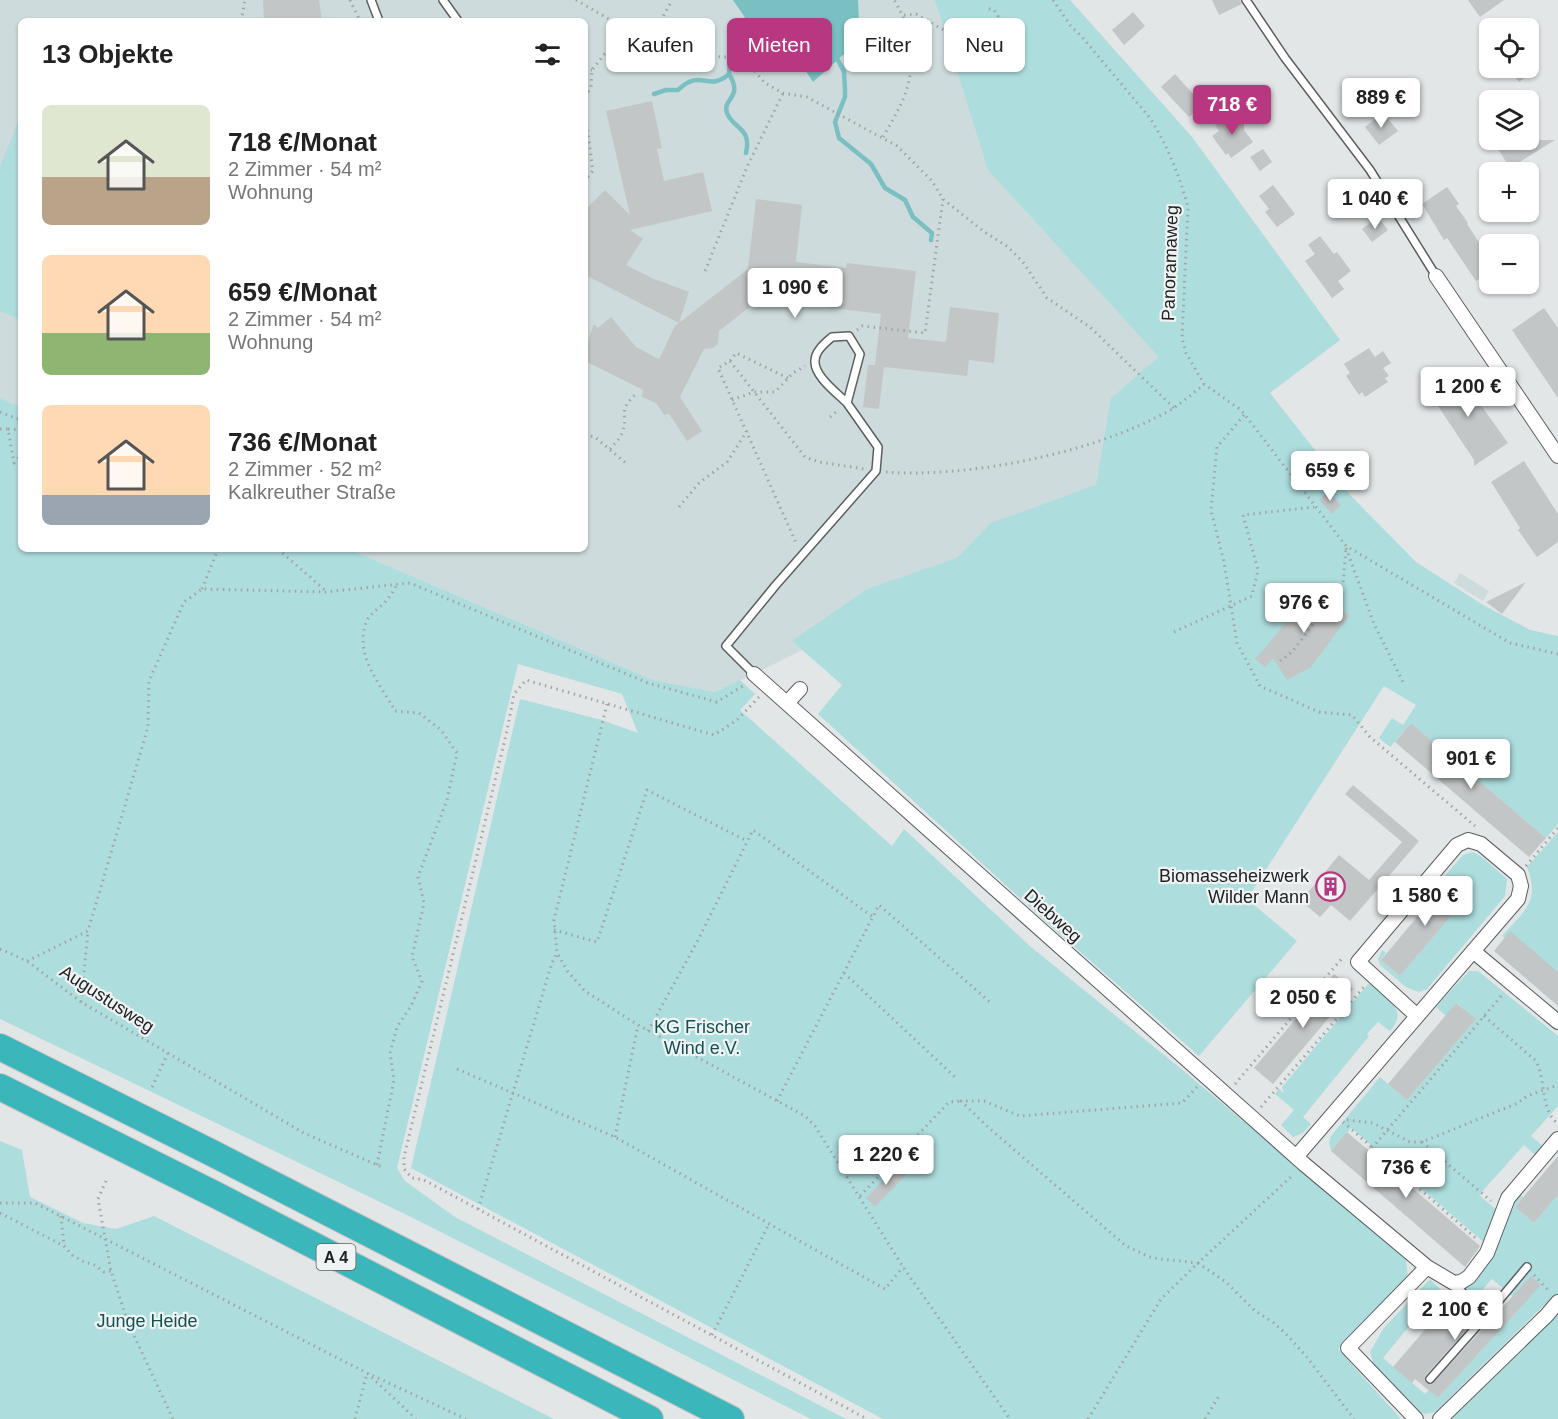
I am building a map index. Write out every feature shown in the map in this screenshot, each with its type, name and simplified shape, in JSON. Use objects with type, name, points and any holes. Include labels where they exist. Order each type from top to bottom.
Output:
[{"type":"highway","name":"A 4","points":[[0,1047],[213,1153],[730,1419]]},
{"type":"highway","name":"A 4","points":[[0,1087],[216,1195],[650,1419]]},
{"type":"street","points":[[1436,276],[1558,456]]},
{"type":"street","name":"Diebweg","points":[[756,675],[1300,1160],[1427,1267],[1454,1283]]},
{"type":"street","points":[[787,703],[800,689]]},
{"type":"street","points":[[1300,1160],[1416,1016],[1518,899],[1521,886],[1518,875],[1481,844],[1468,840],[1457,844],[1358,962],[1416,1016]]},
{"type":"street","points":[[1473,951],[1558,1022]]},
{"type":"street","points":[[1454,1283],[1469,1277],[1488,1249],[1508,1198],[1558,1139]]},
{"type":"street","points":[[1416,1419],[1348,1348],[1427,1267]]},
{"type":"street","points":[[1440,1419],[1547,1315],[1554,1297]]},
{"type":"lane","points":[[371,0],[378,18]]},
{"type":"lane","points":[[442,0],[456,18]]},
{"type":"lane","points":[[1246,0],[1285,58],[1346,135],[1436,276]]},
{"type":"lane","points":[[756,675],[726,646],[801,555],[876,471],[879,447],[847,403],[818,373],[814,360],[819,349],[832,337],[849,336],[860,354],[847,403]]},
{"type":"lane","points":[[1430,1379],[1527,1267]]},
{"type":"lane","points":[[1454,1283],[1485,1317]]},
{"type":"path","points":[[242,18],[245,0]]},
{"type":"path","points":[[350,0],[359,18]]},
{"type":"path","points":[[576,0],[608,18]]},
{"type":"path","points":[[662,18],[672,0]]},
{"type":"path","points":[[882,137],[902,102],[912,66],[911,38],[904,15],[894,0]]},
{"type":"path","name":"Panoramaweg","points":[[1053,0],[1070,25],[1150,118],[1184,189],[1188,207],[1188,226],[1182,338],[1186,353],[1197,376],[1204,384]]},
{"type":"path","points":[[904,15],[916,14],[949,33],[983,34],[994,27],[998,16],[994,10],[986,8]]},
{"type":"path","points":[[588,92],[591,87],[592,70],[606,52]]},
{"type":"path","points":[[715,57],[743,58],[765,83],[783,93],[807,97],[882,137],[913,160],[932,181],[943,199],[983,231],[1008,247],[1023,262],[1047,298],[1090,327],[1174,408]]},
{"type":"path","points":[[588,69],[592,70]]},
{"type":"path","points":[[705,271],[747,167],[783,93]]},
{"type":"path","points":[[588,144],[593,171],[588,177]]},
{"type":"path","points":[[849,336],[862,326],[925,333],[943,199]]},
{"type":"path","points":[[788,378],[736,353],[730,361],[718,368],[801,555]]},
{"type":"path","points":[[732,400],[754,392],[775,392],[793,373],[814,360]]},
{"type":"path","points":[[730,361],[805,457],[819,462],[876,471],[909,473],[949,472],[1023,460],[1077,448],[1123,434],[1174,408],[1204,384],[1241,410],[1346,546],[1374,624],[1403,682]]},
{"type":"path","points":[[610,448],[622,434],[623,412],[636,393]]},
{"type":"path","points":[[0,412],[18,419]]},
{"type":"path","points":[[1244,415],[1217,447],[1211,510],[1224,562],[1238,644],[1260,686],[1319,712],[1352,715],[1370,737],[1483,833],[1481,844]]},
{"type":"path","points":[[0,429],[18,430]]},
{"type":"path","points":[[8,429],[14,463],[18,458]]},
{"type":"path","points":[[679,507],[699,483],[727,462],[747,431]]},
{"type":"path","points":[[588,436],[595,437],[610,448],[628,465]]},
{"type":"path","points":[[1174,632],[1252,596],[1258,570],[1243,515],[1314,507]]},
{"type":"path","points":[[1346,546],[1510,643],[1558,654]]},
{"type":"path","points":[[1280,662],[1293,651],[1343,584],[1346,546]]},
{"type":"path","points":[[81,1002],[88,931],[148,727],[149,681],[184,602],[202,589],[217,552]]},
{"type":"path","points":[[281,552],[326,592]]},
{"type":"path","points":[[202,589],[326,592],[410,583],[648,682],[717,702],[756,675]]},
{"type":"path","points":[[377,1165],[394,1080],[390,1053],[397,1027],[411,1006],[422,981],[412,957],[424,903],[418,877],[447,800],[457,753],[441,730],[419,713],[395,711],[383,688],[369,669],[363,644],[368,619],[386,601],[398,584]]},
{"type":"path","points":[[769,686],[737,720],[714,735],[526,680],[514,694],[404,1157],[404,1169],[412,1178],[424,1180],[867,1419]]},
{"type":"path","points":[[607,704],[554,920],[557,953],[568,972],[585,991],[638,1025],[805,1116],[815,1126],[903,1267],[1010,1419]]},
{"type":"path","points":[[554,930],[597,942],[647,790],[747,841]]},
{"type":"path","points":[[1518,875],[1558,828]]},
{"type":"path","points":[[648,1030],[697,942],[753,830],[873,917]]},
{"type":"path","points":[[777,1101],[879,905],[991,1003]]},
{"type":"path","points":[[27,961],[88,931]]},
{"type":"path","name":"Augustusweg","points":[[0,949],[27,961],[81,1002],[168,1053],[152,1087]]},
{"type":"path","points":[[478,1209],[552,963],[557,953]]},
{"type":"path","points":[[1226,1094],[1346,954],[1358,962]]},
{"type":"path","points":[[844,973],[956,1078]]},
{"type":"path","points":[[1252,1118],[1373,976]]},
{"type":"path","points":[[1372,1148],[1512,984]]},
{"type":"path","points":[[1484,1016],[1536,1061],[1540,1070],[1546,1109],[1558,1125]]},
{"type":"path","points":[[615,1137],[638,1025]]},
{"type":"path","points":[[168,1053],[304,1133],[384,1168]]},
{"type":"path","points":[[457,1069],[615,1137],[885,1289],[903,1267]]},
{"type":"path","points":[[860,1196],[949,1102],[984,1101],[1020,1116],[1182,1103],[1207,1077]]},
{"type":"path","points":[[1488,1249],[1339,1119],[1373,1123],[1410,1142],[1422,1142],[1518,1103],[1527,1096],[1558,1086]]},
{"type":"path","points":[[961,1101],[1126,1246],[1152,1258],[1198,1263],[1227,1282],[1254,1310],[1286,1334],[1306,1356],[1354,1419]]},
{"type":"path","points":[[1422,1142],[1503,1212]]},
{"type":"path","points":[[1088,1419],[1161,1299],[1300,1160]]},
{"type":"path","points":[[106,1181],[98,1199],[111,1270],[128,1323],[173,1419]]},
{"type":"path","points":[[0,1203],[35,1203],[367,1373],[466,1419]]},
{"type":"path","points":[[0,1213],[64,1246],[72,1256],[93,1264],[104,1272],[111,1270]]},
{"type":"path","points":[[61,1216],[64,1246]]},
{"type":"path","points":[[712,1335],[769,1224]]},
{"type":"path","points":[[1527,1267],[1554,1297]]},
{"type":"path","points":[[355,1419],[367,1373]]},
{"type":"path","points":[[367,1373],[416,1419]]},
{"type":"path","points":[[1205,1419],[1219,1396]]},
{"type":"shaded area","points":[[0,0],[1070,0],[1192,137],[1340,340],[1269,392],[802,650],[754,674],[715,692],[653,680],[356,552],[588,552],[588,18],[18,18],[18,406],[0,398]]},
{"type":"shaded area","points":[[733,0],[858,0],[859,18],[844,18],[844,54],[832,65],[832,18],[745,18]]},
{"type":"shaded area","points":[[806,72],[824,72],[813,82]]},
{"type":"shaded area","points":[[1460,573],[1489,591],[1483,601],[1454,583]]},
{"type":"green space","points":[[934,0],[1070,0],[1192,137],[1340,340],[1270,393],[1351,496],[1416,562],[1483,605],[1530,630],[1558,636],[1558,824],[1546,838],[1411,723],[1390,747],[1379,738],[1392,718],[1403,725],[1416,705],[1384,686],[1247,899],[1297,941],[1199,1056],[1053,928],[818,714],[842,685],[792,641],[867,589],[957,558],[991,523],[1096,485],[1111,398],[1159,357],[988,170],[958,72],[1025,72],[1025,18],[944,18],[944,29]]},
{"type":"green space","points":[[18,123],[18,319],[0,311],[0,166]]},
{"type":"green space","name":"KG Frischer Wind e.V.","points":[[0,398],[18,406],[18,552],[356,552],[653,680],[715,692],[740,680],[755,694],[740,710],[892,846],[904,829],[1031,947],[1185,1072],[1406,1259],[1408,1278],[1338,1349],[1401,1419],[883,1419],[411,1168],[520,699],[602,720],[638,733],[622,694],[518,664],[397,1168],[405,1181],[455,1217],[846,1419],[811,1419],[409,1216],[0,1019]]},
{"type":"green space","points":[[1558,832],[1558,972],[1502,936],[1523,913],[1531,898],[1531,879],[1527,867]]},
{"type":"green space","points":[[1473,852],[1507,879],[1505,896],[1427,989],[1419,992],[1406,987],[1380,965],[1378,959],[1382,950],[1386,953],[1381,960],[1400,976],[1468,896],[1450,879],[1439,891],[1435,887],[1463,855]]},
{"type":"green space","points":[[1469,971],[1478,971],[1558,1036],[1558,1106],[1531,1136],[1544,1147],[1536,1156],[1524,1145],[1479,1195],[1500,1213],[1487,1245],[1351,1128],[1331,1151],[1329,1142],[1331,1136],[1380,1077],[1407,1100],[1475,1020],[1457,1003],[1446,1016],[1436,1007]]},
{"type":"green space","points":[[1369,983],[1393,1004],[1397,1016],[1395,1023],[1390,1031],[1378,1022],[1367,1034],[1369,1036],[1303,1117],[1311,1124],[1303,1133],[1293,1137],[1281,1125],[1294,1110],[1275,1094],[1279,1089],[1284,1093],[1282,1087]]},
{"type":"green space","name":"Junge Heide","points":[[0,1141],[22,1150],[30,1197],[83,1223],[116,1229],[154,1216],[554,1419],[0,1419]]},
{"type":"green space","points":[[1517,1192],[1523,1197],[1515,1207],[1534,1223],[1558,1195],[1558,1295],[1541,1308],[1435,1412],[1424,1414],[1418,1411],[1374,1365],[1370,1352],[1383,1329],[1430,1279],[1440,1289],[1383,1358],[1425,1394],[1429,1390],[1438,1398],[1540,1285],[1513,1297],[1492,1279],[1483,1289],[1490,1296],[1486,1301],[1475,1300],[1463,1288]]},
{"type":"green space","points":[[1558,1315],[1558,1419],[1451,1419]]},
{"type":"building","points":[[263,0],[319,0],[322,18],[264,18]]},
{"type":"building","points":[[1212,0],[1240,0],[1242,4],[1219,15]]},
{"type":"building","points":[[1468,0],[1504,0],[1480,17]]},
{"type":"building","points":[[1133,12],[1145,26],[1124,45],[1112,30]]},
{"type":"building","points":[[1175,74],[1203,105],[1189,117],[1161,87]]},
{"type":"building","points":[[652,101],[662,148],[657,149],[664,181],[703,172],[712,211],[630,230],[643,239],[626,265],[689,292],[679,323],[588,277],[588,207],[605,190],[630,215],[606,111]]},
{"type":"building","points":[[1383,113],[1398,131],[1379,145],[1365,127]]},
{"type":"building","points":[[1226,117],[1229,122],[1237,117],[1242,119],[1244,130],[1253,142],[1231,158],[1228,153],[1226,155],[1212,136],[1219,131],[1215,125]]},
{"type":"building","points":[[1539,140],[1555,140],[1539,150]]},
{"type":"building","points":[[1263,149],[1272,162],[1260,171],[1250,157]]},
{"type":"building","points":[[1498,150],[1539,150],[1520,162],[1506,162]]},
{"type":"building","points":[[1273,185],[1295,214],[1277,227],[1265,212],[1269,209],[1259,196]]},
{"type":"building","points":[[1447,187],[1459,204],[1456,206],[1479,242],[1479,279],[1476,281],[1447,238],[1444,240],[1422,204]]},
{"type":"building","points":[[756,199],[802,205],[796,262],[846,268],[847,263],[916,271],[908,338],[946,342],[950,307],[999,313],[994,363],[969,360],[967,376],[884,367],[879,409],[863,407],[868,365],[875,365],[881,314],[760,299],[719,331],[718,344],[713,348],[704,349],[680,397],[702,431],[687,441],[669,414],[664,415],[656,403],[642,397],[643,390],[588,362],[588,341],[594,324],[598,328],[611,317],[636,347],[659,359],[675,326],[748,269]]},
{"type":"building","points":[[1378,217],[1388,230],[1372,242],[1362,229]]},
{"type":"building","points":[[1320,236],[1334,254],[1337,252],[1351,271],[1338,281],[1344,289],[1332,298],[1305,261],[1315,254],[1308,245]]},
{"type":"building","points":[[1544,308],[1558,328],[1558,398],[1512,330]]},
{"type":"building","points":[[1369,348],[1375,357],[1383,351],[1391,363],[1383,368],[1389,376],[1385,378],[1388,382],[1365,397],[1362,392],[1359,395],[1346,376],[1350,373],[1344,364]]},
{"type":"building","points":[[1457,372],[1508,443],[1474,466],[1474,460],[1428,391]]},
{"type":"building","points":[[1524,461],[1558,514],[1558,542],[1537,557],[1518,530],[1520,528],[1491,482]]},
{"type":"building","points":[[1328,491],[1341,505],[1332,514],[1319,500]]},
{"type":"building","points":[[1526,582],[1502,614],[1486,602]]},
{"type":"building","points":[[1315,584],[1349,616],[1311,667],[1287,680],[1273,658],[1265,667],[1255,659]]},
{"type":"building","points":[[1411,723],[1546,838],[1529,857],[1395,742]]},
{"type":"building","points":[[1353,785],[1419,841],[1350,921],[1331,905],[1320,917],[1301,901],[1339,855],[1369,880],[1402,842],[1345,794]]},
{"type":"building","points":[[1449,879],[1469,895],[1400,976],[1381,960]]},
{"type":"building","points":[[1510,931],[1558,972],[1558,1006],[1494,951]]},
{"type":"building","points":[[1334,974],[1353,989],[1273,1084],[1254,1068]]},
{"type":"building","points":[[1456,1003],[1476,1019],[1407,1100],[1388,1084]]},
{"type":"building","points":[[1347,1132],[1480,1246],[1465,1267],[1331,1151]]},
{"type":"building","points":[[1558,1156],[1558,1195],[1534,1223],[1515,1207]]},
{"type":"building","points":[[897,1166],[906,1175],[875,1207],[866,1198]]},
{"type":"building","points":[[1531,1276],[1541,1285],[1438,1398],[1415,1379],[1412,1383],[1393,1367],[1451,1299],[1475,1320],[1425,1376],[1426,1383],[1432,1384]]},
{"type":"waterway","points":[[838,60],[844,72],[845,89],[845,97],[835,122],[839,138],[871,164],[885,188],[905,200],[913,217],[932,233],[931,240]]},
{"type":"waterway","points":[[654,94],[666,90],[678,90],[693,80],[715,81],[729,72]]},
{"type":"waterway","points":[[729,74],[733,82],[734,93],[727,104],[727,113],[744,133],[747,144],[746,153]]},
{"type":"place","name":"Biomasseheizwerk Wilder Mann","points":[[1330,886]]}]
